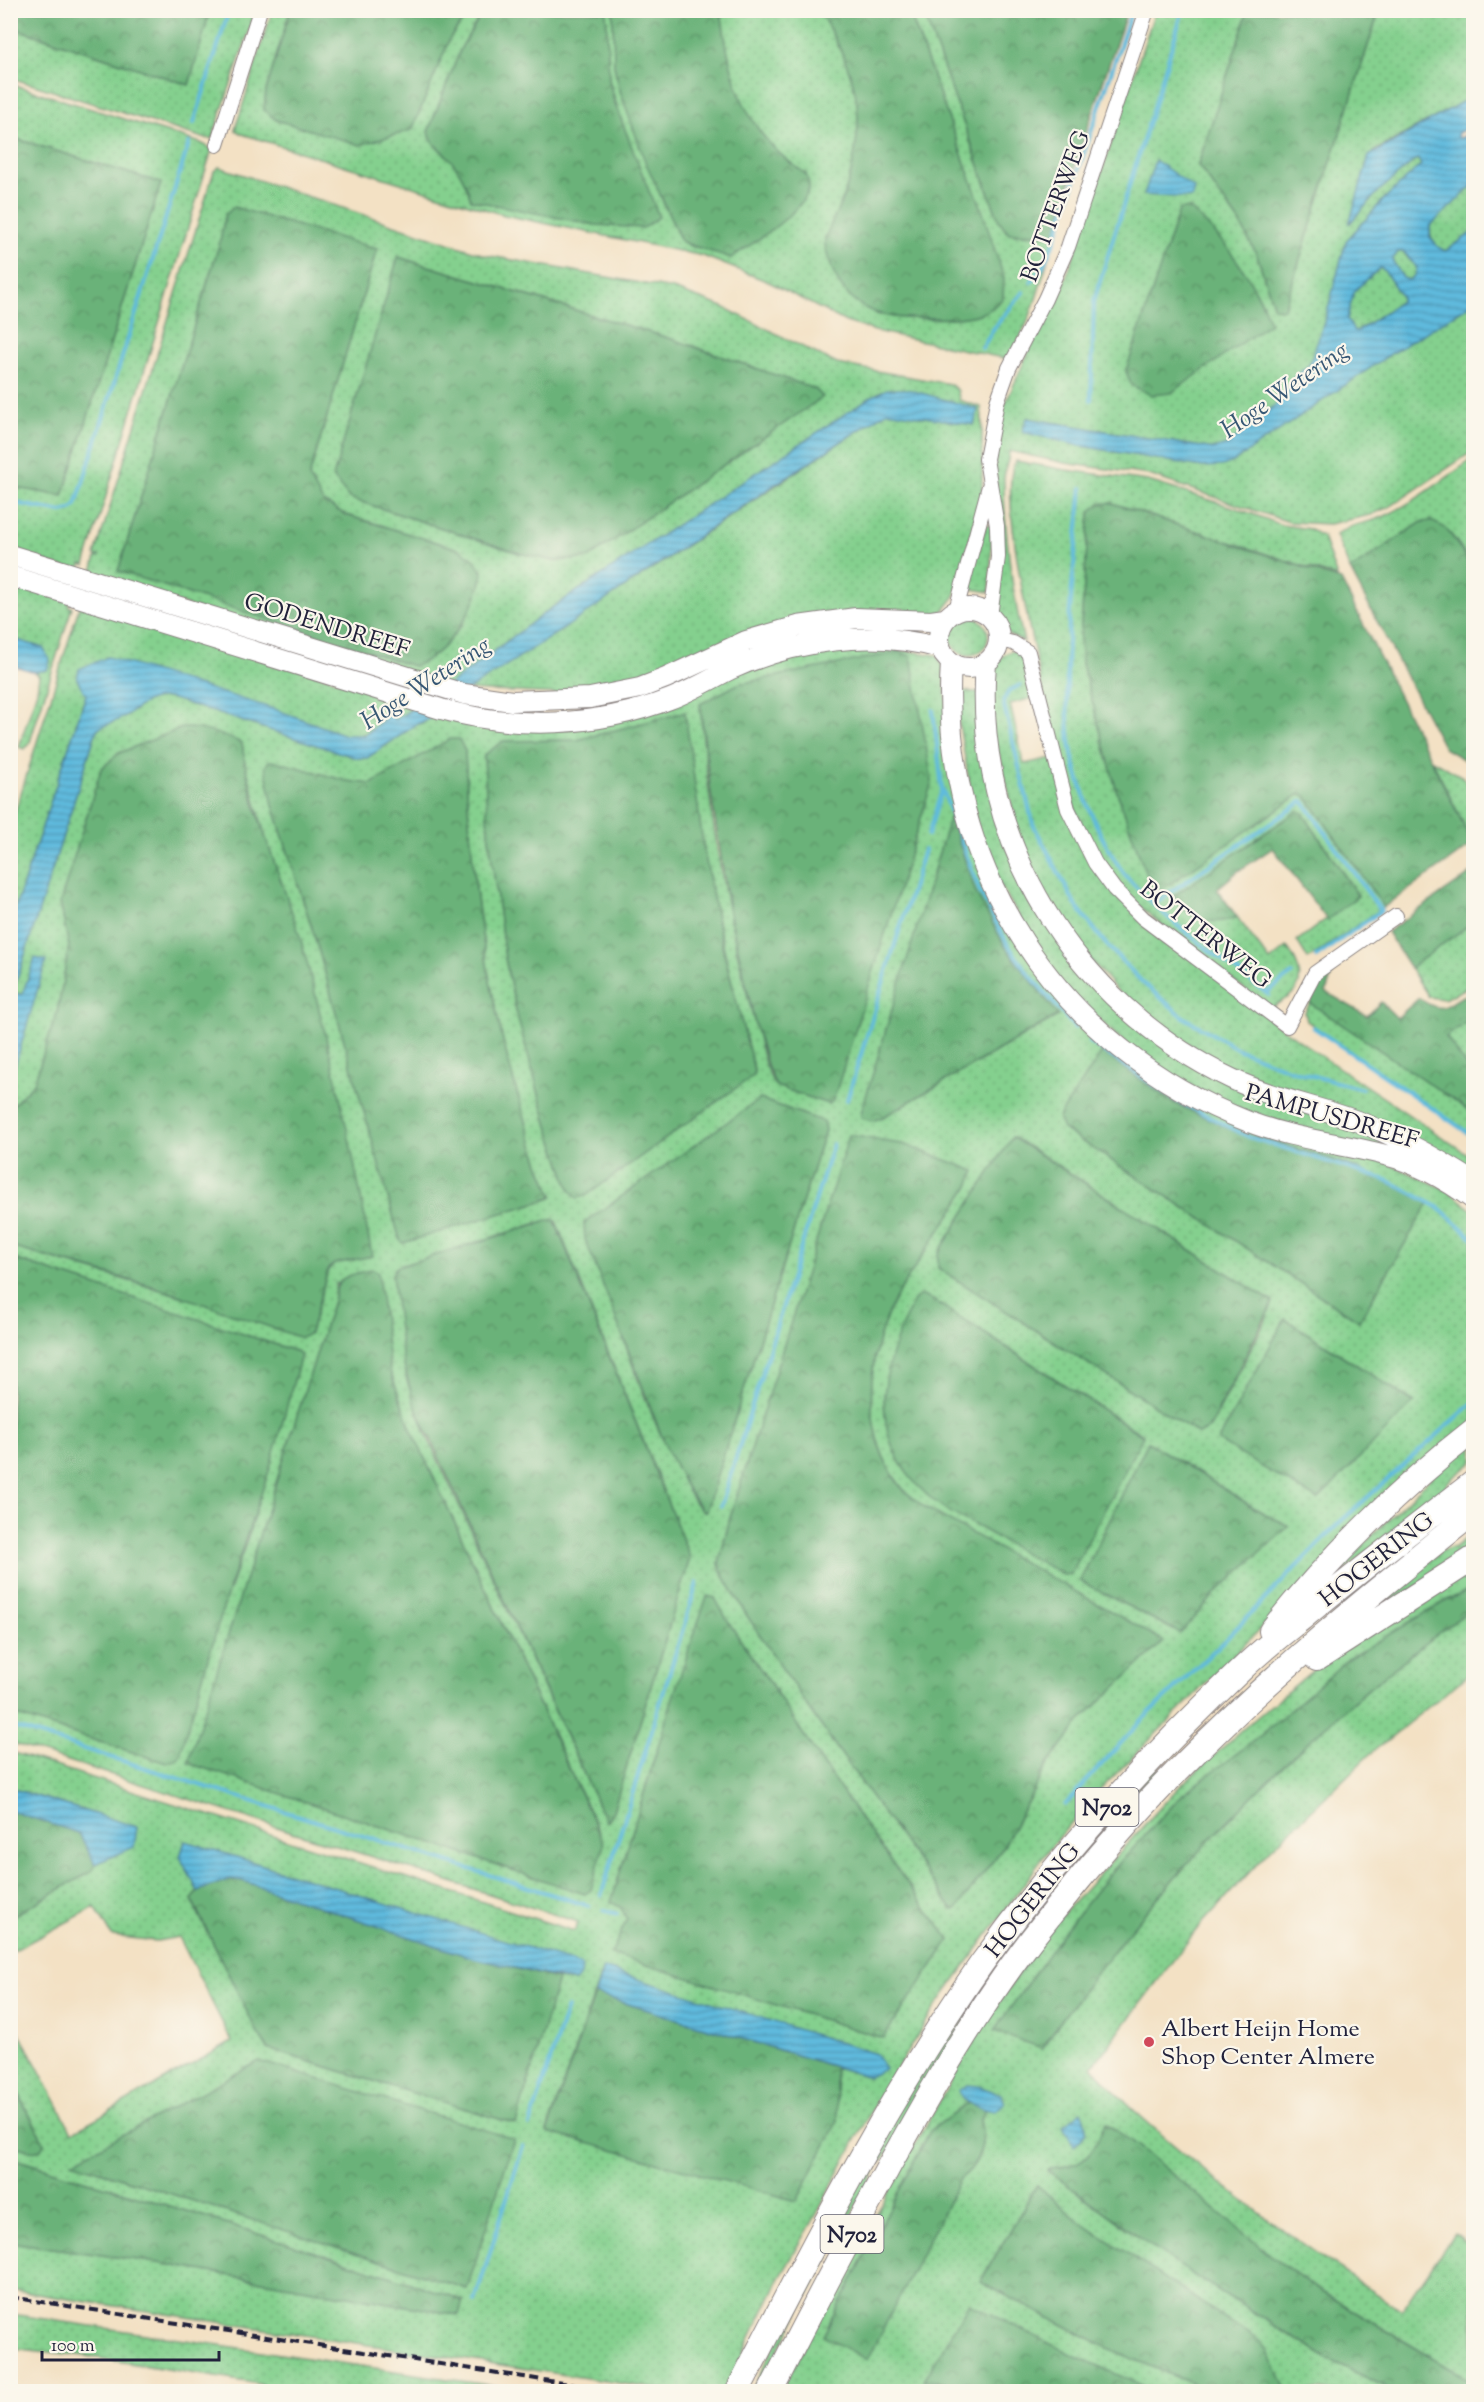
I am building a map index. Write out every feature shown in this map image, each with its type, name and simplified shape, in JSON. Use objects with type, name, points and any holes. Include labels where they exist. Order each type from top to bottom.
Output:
[{"type":"highway","name":"N702","points":[[1244,1667],[1296,1599],[1368,1524],[1473,1430]]},
{"type":"highway","name":"HOGERING","points":[[736,2391],[873,2136],[922,2053],[973,1976],[1059,1863],[1116,1796],[1244,1667],[1327,1597],[1473,1482]]},
{"type":"highway","name":"HOGERING","points":[[770,2391],[828,2276],[914,2121],[971,2026],[1022,1952],[1103,1850],[1185,1763],[1258,1694],[1347,1616],[1473,1512]]},
{"type":"highway","name":"N702","points":[[1258,1694],[1473,1558]]},
{"type":"main road","name":"GODENDREEF","points":[[10,555],[464,694],[512,701],[590,698],[615,694],[657,681],[746,641],[798,626],[856,618],[931,621],[950,615]]},
{"type":"main road","name":"GODENDREEF","points":[[10,576],[441,709],[501,722],[558,722],[624,714],[670,699],[756,659],[803,646],[876,639],[915,641],[946,655]]},
{"type":"main road","points":[[974,607],[990,616],[999,631],[1000,640],[998,649],[986,663],[974,668],[962,667],[946,655],[939,638],[950,615],[974,607]]},
{"type":"main road","name":"PAMPUSDREEF","points":[[946,655],[951,735],[959,784],[974,839],[988,877],[1000,903],[1034,959],[1091,1024],[1137,1063],[1180,1090],[1220,1110],[1274,1131],[1385,1155],[1420,1167],[1473,1200]]},
{"type":"main road","name":"PAMPUSDREEF","points":[[986,663],[983,691],[985,726],[990,762],[1005,826],[1031,887],[1054,926],[1090,974],[1143,1024],[1201,1063],[1259,1090],[1385,1132],[1418,1148],[1473,1182]]},
{"type":"street","points":[[217,145],[260,10]]},
{"type":"street","name":"BOTTERWEG","points":[[990,616],[998,557],[997,526],[986,459],[997,402],[1009,369],[1045,299],[1068,247],[1147,10]]},
{"type":"street","name":"BOTTERWEG","points":[[950,615],[990,484]]},
{"type":"street","name":"BOTTERWEG","points":[[1000,640],[1013,643],[1028,652],[1068,809],[1104,876],[1143,918],[1287,1026],[1315,973],[1396,916]]},
{"type":"green space","points":[[11,10],[210,11],[189,85],[11,27]]},
{"type":"green space","points":[[290,10],[470,11],[450,38],[412,130],[360,145],[276,120],[264,110],[266,91]]},
{"type":"green space","points":[[210,11],[256,11],[212,139],[11,78],[10,27],[189,85]]},
{"type":"green space","points":[[272,11],[290,11],[266,91],[264,110],[412,130],[450,38],[470,11],[483,11],[461,48],[428,132],[434,143],[458,170],[471,200],[642,174],[627,138],[609,80],[606,11],[613,11],[614,66],[621,94],[665,207],[681,241],[690,246],[713,250],[731,258],[806,174],[768,141],[754,123],[744,104],[730,61],[721,11],[819,11],[846,62],[856,95],[858,113],[856,150],[852,169],[840,205],[825,238],[876,314],[915,318],[960,317],[987,311],[1003,298],[980,204],[909,11],[923,11],[999,221],[1005,230],[1013,234],[1055,235],[1024,331],[1007,359],[875,331],[846,322],[769,282],[703,256],[504,215],[242,134],[235,130]]},
{"type":"green space","points":[[483,11],[606,11],[609,80],[614,101],[659,217],[643,228],[595,225],[471,200],[458,170],[434,143],[428,132],[461,48]]},
{"type":"green space","points":[[613,11],[721,11],[730,61],[744,104],[754,123],[768,141],[806,174],[809,188],[798,207],[776,227],[731,258],[681,241],[645,161],[621,94],[614,66]]},
{"type":"green space","points":[[819,11],[909,11],[980,204],[1004,278],[1003,298],[987,311],[978,315],[954,318],[891,317],[878,314],[855,301],[837,280],[826,252],[825,239],[851,171],[855,153],[858,110],[847,66]]},
{"type":"green space","points":[[923,11],[1127,11],[1076,162],[1055,235],[1009,233],[999,221]]},
{"type":"green space","points":[[1155,11],[1248,11],[1198,165],[1240,223],[1257,255],[1274,308],[1284,309],[1379,11],[1473,11],[1473,100],[1462,102],[1376,150],[1368,159],[1350,223],[1379,191],[1415,160],[1418,159],[1421,165],[1385,198],[1346,241],[1325,320],[1309,365],[1299,373],[1285,398],[1227,445],[1214,449],[1027,418],[1076,445],[1203,467],[1233,462],[1392,353],[1473,303],[1473,451],[1391,506],[1371,515],[1329,524],[1289,522],[1149,475],[1065,463],[1009,451],[1004,478],[1005,518],[1012,582],[1024,642],[1008,634],[997,608],[995,444],[998,420],[1032,344],[1058,299]],"holes":[[[1189,208],[1230,253],[1263,304],[1126,371],[1152,295]]]},
{"type":"green space","points":[[1248,11],[1379,11],[1284,309],[1274,308],[1257,255],[1240,223],[1198,165]]},
{"type":"green space","points":[[11,84],[201,143],[212,149],[85,565],[81,564],[79,572],[11,551],[10,487],[63,496],[161,183],[11,137]]},
{"type":"green space","points":[[10,137],[161,183],[63,496],[11,487]]},
{"type":"green space","points":[[219,167],[485,255],[673,289],[723,307],[837,364],[950,384],[958,391],[959,400],[981,407],[982,417],[982,496],[955,596],[944,610],[935,615],[870,614],[588,695],[467,690],[888,411],[973,425],[978,409],[881,391],[550,609],[449,685],[91,576],[96,557],[100,557],[95,555],[214,171]],"holes":[[[225,215],[377,249],[309,477],[323,503],[346,515],[384,526],[463,624],[440,649],[421,663],[413,666],[118,571],[220,242]],[[398,257],[675,340],[815,389],[822,397],[588,558],[555,561],[519,553],[349,498]]]},
{"type":"green space","points":[[1473,185],[1473,232],[1445,251],[1441,250],[1433,242],[1430,226]]},
{"type":"green space","points":[[234,207],[377,249],[309,477],[323,502],[346,515],[459,549],[474,559],[483,573],[480,586],[467,615],[449,641],[426,661],[413,666],[118,571],[220,242],[225,215]]},
{"type":"green space","points":[[1189,208],[1214,232],[1237,260],[1256,291],[1270,323],[1171,393],[1151,395],[1131,385],[1126,371],[1179,210]]},
{"type":"green space","points":[[1398,252],[1403,252],[1417,268],[1415,275],[1409,280],[1403,278],[1392,260]]},
{"type":"green space","points":[[398,257],[675,340],[815,389],[823,397],[588,558],[555,561],[519,553],[349,498],[333,477]]},
{"type":"green space","points":[[1380,268],[1384,270],[1401,296],[1401,301],[1354,331],[1347,319],[1353,292]]},
{"type":"green space","points":[[1473,459],[1473,567],[1447,531],[1440,526],[1422,522],[1350,570],[1336,535],[1348,528],[1380,518],[1398,509]]},
{"type":"green space","points":[[1016,461],[1148,481],[1236,508],[1282,525],[1310,529],[1323,537],[1337,577],[1112,503],[1091,511],[1089,522],[1080,638],[1082,664],[1117,792],[1145,871],[1158,892],[1300,794],[1305,795],[1384,907],[1308,959],[1297,941],[1358,895],[1302,812],[1172,897],[1184,910],[1229,920],[1237,917],[1270,961],[1287,947],[1298,967],[1298,987],[1294,993],[1271,1009],[1193,950],[1134,901],[1110,873],[1082,824],[1065,777],[1029,627],[1012,521],[1011,483]]},
{"type":"green space","points":[[1100,503],[1112,503],[1341,580],[1473,844],[1384,907],[1305,795],[1300,794],[1158,892],[1145,871],[1117,792],[1082,664],[1080,638],[1089,522],[1091,511]]},
{"type":"green space","points":[[1431,521],[1444,527],[1473,567],[1473,765],[1444,748],[1350,570],[1422,522]]},
{"type":"green space","points":[[986,525],[992,526],[990,592],[966,588]]},
{"type":"green space","points":[[10,579],[71,598],[68,606],[72,607],[29,745],[24,749],[19,747],[37,690],[39,676],[35,672],[47,670],[42,648],[11,638]]},
{"type":"green space","points":[[81,601],[417,705],[395,721],[390,715],[375,728],[353,736],[247,702],[77,679],[86,695],[11,921],[11,825]]},
{"type":"green space","points":[[969,617],[983,622],[988,636],[983,650],[969,655],[955,650],[950,636],[955,622]]},
{"type":"green space","points":[[846,643],[937,655],[943,666],[955,788],[1032,961],[1169,1088],[1367,1154],[1449,1191],[1473,1211],[1473,1425],[1287,1602],[1091,1799],[1047,1852],[934,2009],[877,2100],[813,2221],[777,2283],[725,2391],[670,2391],[11,2290],[11,2242],[158,2263],[458,2315],[463,2300],[206,2217],[11,2158],[11,2145],[32,2151],[44,2143],[11,2078],[10,2015],[72,2132],[232,2042],[179,1937],[157,1941],[112,1936],[95,1907],[11,1952],[11,1917],[92,1871],[95,1864],[133,1847],[137,1827],[11,1788],[11,1752],[574,1931],[578,1922],[11,1743],[11,1714],[167,1763],[247,1540],[301,1355],[298,1352],[11,1258],[11,1247],[310,1333],[328,1270],[334,1264],[372,1256],[301,943],[266,839],[244,759],[242,743],[60,903],[69,946],[58,1009],[34,1083],[11,1107],[11,1079],[24,1027],[22,996],[13,992],[97,729],[120,719],[150,700],[170,698],[357,758],[367,758],[418,724],[425,722],[432,713],[557,726],[747,667]],"holes":[[[700,704],[828,1104],[776,1086],[768,1072],[735,943],[713,824]],[[685,713],[703,848],[754,1070],[587,1194],[570,1190],[548,1126],[518,1019],[505,958],[488,830],[484,755],[504,741],[577,740]],[[465,751],[471,844],[490,982],[511,1073],[537,1158],[553,1195],[551,1198],[403,1243],[400,1239],[316,941],[273,805],[347,781],[371,784]],[[950,817],[976,893],[1006,948],[1058,1016],[883,1117]],[[1102,1053],[1172,1102],[1235,1131],[1327,1157],[1378,1177],[1428,1204],[1359,1321],[1069,1133]],[[760,1099],[819,1120],[825,1130],[706,1511],[703,1512],[699,1508],[685,1486],[650,1409],[626,1348],[584,1223]],[[850,1135],[974,1171],[970,1184],[898,1294],[882,1329],[872,1375],[874,1421],[879,1444],[900,1485],[924,1507],[1163,1641],[1083,1718],[1047,1765],[1002,1849],[956,1909],[952,1909],[814,1716],[746,1614],[721,1571],[719,1563],[730,1518]],[[1013,1137],[1273,1302],[1210,1428],[1199,1434],[938,1268],[938,1254]],[[547,1220],[556,1221],[690,1558],[613,1811],[606,1822],[427,1436],[407,1381],[392,1274],[397,1267]],[[336,1283],[385,1334],[390,1371],[411,1429],[600,1834],[585,1894],[189,1763],[333,1301]],[[933,1300],[1143,1435],[1064,1575],[941,1506],[916,1483],[902,1466],[894,1451],[885,1417],[884,1393]],[[1285,1319],[1414,1402],[1218,1441]],[[1148,1442],[1256,1509],[1288,1526],[1218,1591],[1179,1633],[1080,1581]],[[715,1598],[735,1632],[836,1783],[880,1847],[950,1940],[612,1954],[627,1919],[621,1908],[612,1901],[656,1752]],[[185,1841],[582,1966],[575,1982],[558,1979],[516,2124],[268,2049],[257,2032],[192,1901],[198,1891],[180,1857]],[[603,1968],[869,2077],[835,2067],[838,2120],[547,2131]],[[514,2139],[466,2288],[73,2162]]]},
{"type":"green space","points":[[1012,651],[1022,653],[1037,697],[1010,704],[1024,764],[1052,758],[1104,879],[1251,1006],[1473,1158],[1473,1178],[1253,1084],[1133,1009],[1049,911],[1011,812],[1013,810],[1001,760],[988,722],[992,666]]},
{"type":"green space","points":[[898,652],[911,656],[932,782],[836,1092],[832,1102],[828,1104],[776,1086],[768,1068],[756,1028],[730,915],[700,704],[738,684]]},
{"type":"green space","points":[[953,691],[979,692],[1003,832],[1127,1016],[1303,1108],[1444,1168],[1274,1126],[1151,1067],[1056,980],[982,853]]},
{"type":"green space","points":[[685,712],[704,851],[723,949],[754,1075],[587,1195],[577,1198],[570,1190],[548,1126],[518,1019],[505,958],[488,830],[484,755],[504,741],[577,740]]},
{"type":"green space","points":[[182,728],[205,730],[242,743],[259,819],[294,919],[312,982],[365,1217],[372,1256],[334,1264],[328,1269],[310,1333],[301,1338],[155,1287],[11,1247],[11,1107],[34,1083],[58,1009],[69,946],[60,903],[101,769],[119,753]]},
{"type":"green space","points":[[450,739],[459,739],[465,751],[476,890],[490,982],[500,1028],[534,1148],[553,1195],[551,1198],[403,1243],[400,1240],[316,941],[273,805],[265,767],[269,761],[279,762],[347,781],[371,784]]},
{"type":"green space","points":[[1432,760],[1463,777],[1473,797],[1473,843]]},
{"type":"green space","points":[[1297,811],[1302,812],[1358,896],[1327,920],[1273,848],[1237,872],[1217,889],[1237,917],[1217,922],[1201,919],[1186,911],[1172,897]]},
{"type":"green space","points":[[950,816],[976,893],[1006,948],[1058,1015],[883,1117],[872,1121],[861,1118],[861,1113]]},
{"type":"green space","points":[[1473,872],[1473,922],[1410,968],[1387,932]]},
{"type":"green space","points":[[1473,922],[1473,985],[1444,999],[1429,997],[1410,968]]},
{"type":"green space","points":[[1334,968],[1326,992],[1367,1016],[1381,1002],[1397,1018],[1419,998],[1437,1007],[1443,1007],[1465,995],[1473,994],[1473,1017],[1446,1037],[1473,1076],[1473,1113],[1310,1003],[1315,991],[1315,981]]},
{"type":"green space","points":[[1310,1003],[1473,1113],[1473,1138],[1307,1021],[1305,1012]]},
{"type":"green space","points":[[1473,1017],[1473,1076],[1446,1037]]},
{"type":"green space","points":[[1102,1052],[1172,1102],[1235,1131],[1327,1157],[1378,1177],[1429,1203],[1359,1321],[1063,1129],[1059,1120],[1060,1115]]},
{"type":"green space","points":[[760,1099],[819,1120],[823,1122],[825,1130],[706,1511],[703,1512],[688,1490],[667,1450],[585,1239],[584,1223]]},
{"type":"green space","points":[[849,1135],[906,1145],[975,1171],[970,1184],[894,1300],[876,1351],[872,1375],[874,1422],[879,1444],[900,1486],[924,1507],[1164,1641],[1083,1718],[1047,1765],[1002,1849],[956,1910],[952,1909],[814,1716],[746,1614],[721,1571],[719,1563],[730,1518]]},
{"type":"green space","points":[[1012,1137],[1273,1302],[1209,1428],[1199,1434],[938,1268],[938,1254]]},
{"type":"green space","points":[[554,1219],[690,1558],[613,1811],[606,1822],[414,1403],[403,1362],[392,1274],[397,1267]]},
{"type":"green space","points":[[11,1258],[298,1352],[301,1355],[269,1471],[229,1588],[179,1758],[167,1763],[11,1714]]},
{"type":"green space","points":[[373,1269],[378,1273],[390,1371],[411,1429],[604,1844],[591,1890],[585,1894],[188,1763],[335,1292],[341,1280]]},
{"type":"green space","points":[[920,1295],[933,1300],[1143,1436],[1071,1574],[1064,1575],[941,1506],[916,1484],[899,1461],[889,1436],[885,1409],[886,1382],[892,1354],[902,1327],[915,1299]]},
{"type":"green space","points":[[1285,1319],[1414,1402],[1318,1500],[1218,1441]]},
{"type":"green space","points":[[1473,1436],[1473,1462],[1448,1482],[1443,1492],[1301,1605]]},
{"type":"green space","points":[[1148,1442],[1256,1509],[1289,1526],[1218,1591],[1180,1633],[1080,1581]]},
{"type":"green space","points":[[1473,1533],[1473,1550],[1365,1620],[1377,1603],[1440,1552],[1454,1548]]},
{"type":"green space","points":[[1473,1568],[1473,1589],[1449,1599],[1183,1794],[1108,1876],[1042,2048],[1107,1959],[1142,1916],[1178,1874],[1254,1794],[1351,1703],[1473,1607],[1473,1671],[1370,1754],[1272,1848],[1197,1929],[1092,2067],[1137,2113],[1200,2167],[1299,2241],[1402,2310],[1454,2234],[1473,2248],[1473,2382],[1320,2291],[1274,2258],[1139,2147],[1106,2123],[1092,2150],[1081,2161],[1048,2171],[1170,2260],[1326,2358],[1394,2391],[1285,2391],[1286,2388],[1259,2341],[1080,2222],[1037,2185],[980,2282],[1110,2349],[1210,2391],[1154,2392],[1071,2354],[924,2380],[1000,2391],[780,2392],[897,2176],[982,2027],[1055,1923],[1177,1789],[1243,1729],[1318,1666]],"holes":[[[961,2097],[995,2110],[986,2109],[980,2121],[982,2145],[972,2167],[823,2336],[930,2131],[968,2103]]]},
{"type":"green space","points":[[1473,1589],[1473,1607],[1351,1703],[1294,1755],[1216,1833],[1178,1874],[1107,1959],[1042,2048],[994,2031],[1065,1930],[1108,1876],[1183,1794],[1260,1736],[1348,1659],[1449,1599]]},
{"type":"green space","points":[[707,1596],[715,1598],[735,1632],[836,1783],[880,1847],[950,1940],[883,2038],[611,1954],[627,1919],[621,1908],[611,1902],[673,1697]]},
{"type":"green space","points":[[1155,1766],[1162,1774],[878,2165],[757,2391],[751,2392],[868,2159],[896,2110],[1033,1906]]},
{"type":"green space","points":[[11,1811],[79,1833],[95,1864],[92,1871],[11,1917]]},
{"type":"green space","points":[[230,1879],[243,1881],[473,1958],[558,1979],[516,2124],[268,2049],[257,2032],[192,1900],[198,1891]]},
{"type":"green space","points":[[595,1994],[835,2067],[838,2120],[797,2201],[547,2132]]},
{"type":"green space","points":[[259,2061],[514,2139],[467,2289],[72,2162]]},
{"type":"green space","points":[[10,2078],[44,2143],[41,2149],[32,2151],[11,2145]]},
{"type":"green space","points":[[968,2103],[986,2109],[980,2121],[982,2145],[980,2153],[972,2167],[960,2179],[867,2360],[823,2336],[930,2131]]},
{"type":"green space","points":[[1105,2123],[1139,2147],[1274,2258],[1320,2291],[1473,2382],[1473,2391],[1394,2391],[1326,2358],[1170,2260],[1048,2170],[1071,2165],[1083,2159],[1096,2143]]},
{"type":"green space","points":[[11,2158],[206,2217],[463,2300],[459,2315],[158,2263],[11,2242]]},
{"type":"green space","points":[[1037,2185],[1080,2222],[1259,2341],[1266,2349],[1286,2388],[1285,2391],[1210,2391],[1110,2349],[980,2282]]},
{"type":"green space","points":[[969,2303],[1071,2354],[1154,2391],[1000,2392],[924,2380]]},
{"type":"green space","points":[[11,2314],[529,2391],[271,2391],[259,2384],[86,2356],[11,2348]]},
{"type":"water","points":[[1473,100],[1473,125],[1458,133],[1457,136],[1460,138],[1473,132],[1473,185],[1430,226],[1430,237],[1438,247],[1445,251],[1473,232],[1473,303],[1392,353],[1233,462],[1222,466],[1203,467],[1076,445],[1022,432],[1027,418],[1214,449],[1227,445],[1284,398],[1294,377],[1309,365],[1325,320],[1346,241],[1385,198],[1421,165],[1418,159],[1415,160],[1379,191],[1349,224],[1369,156],[1462,102]],"holes":[[[1398,252],[1404,252],[1417,268],[1415,275],[1409,280],[1403,278],[1392,260]],[[1380,268],[1384,270],[1401,296],[1401,301],[1358,331],[1354,331],[1347,319],[1354,291]]]},
{"type":"water","points":[[1155,160],[1194,188],[1192,198],[1144,195]]},
{"type":"water","points":[[887,389],[907,389],[978,409],[974,425],[888,411],[777,483],[563,629],[432,713],[430,719],[417,724],[367,758],[357,758],[170,698],[150,700],[120,719],[97,729],[13,992],[22,995],[35,958],[46,961],[11,1079],[11,1038],[14,1027],[10,1026],[11,921],[86,695],[77,679],[79,669],[108,657],[277,710],[345,735],[365,735],[390,714],[395,720],[449,685],[550,609],[871,397]]},
{"type":"water","points":[[11,638],[43,648],[50,660],[47,670],[35,672],[11,665]]},
{"type":"water","points":[[10,1788],[137,1827],[134,1847],[95,1864],[79,1833],[11,1811]]},
{"type":"water","points":[[185,1841],[568,1960],[582,1966],[581,1976],[575,1982],[473,1958],[243,1881],[230,1879],[198,1891],[180,1857]]},
{"type":"water","points":[[603,1968],[876,2054],[885,2069],[869,2077],[595,1994]]},
{"type":"water","points":[[967,2085],[978,2086],[1001,2094],[1005,2103],[995,2111],[974,2105],[964,2099],[958,2091]]},
{"type":"water","points":[[1082,2111],[1086,2134],[1074,2146],[1063,2126]]},
{"type":"waterway","points":[[194,123],[229,10]]},
{"type":"waterway","points":[[1031,282],[1042,268],[1054,243],[1132,10]]},
{"type":"waterway","points":[[1091,400],[1094,301],[1183,10]]},
{"type":"waterway","points":[[10,502],[62,512],[76,505],[189,143]]},
{"type":"waterway","points":[[982,348],[994,328],[1023,292]]},
{"type":"waterway","points":[[1082,488],[1070,610],[1067,703],[1071,746],[1076,772],[1085,797],[1100,833],[1135,886],[1183,930],[1269,995]]},
{"type":"waterway","points":[[1020,685],[1009,691],[1003,701],[1033,824],[1075,904],[1105,943],[1144,984],[1185,1018],[1240,1050],[1291,1070],[1362,1089]]},
{"type":"waterway","points":[[933,710],[942,788],[980,892],[1008,945],[1028,973],[1075,1028]]},
{"type":"waterway","points":[[928,835],[942,790]]},
{"type":"waterway","points":[[1153,904],[1303,801],[1381,911],[1316,957]]},
{"type":"waterway","points":[[847,1100],[924,850]]},
{"type":"waterway","points":[[1266,993],[1292,974]]},
{"type":"waterway","points":[[1313,1027],[1474,1137]]},
{"type":"waterway","points":[[1090,1042],[1180,1102],[1249,1137],[1389,1181],[1438,1207],[1474,1239]]},
{"type":"waterway","points":[[721,1506],[833,1144]]},
{"type":"waterway","points":[[1065,1805],[1141,1721],[1225,1640],[1340,1522],[1474,1402]]},
{"type":"waterway","points":[[601,1896],[697,1583]]},
{"type":"waterway","points":[[10,1726],[589,1906]]},
{"type":"waterway","points":[[604,1910],[617,1914]]},
{"type":"waterway","points":[[530,2125],[567,2007]]},
{"type":"waterway","points":[[475,2301],[523,2146]]},
{"type":"railway","points":[[10,2297],[620,2392]]},
{"type":"place","name":"Albert Heijn Home Shop Center Almere","points":[[1149,2042]]},
{"type":"water label","name":"Hoge Wetering","points":[[1284,389]]},
{"type":"water label","name":"Hoge Wetering","points":[[425,682]]}]
